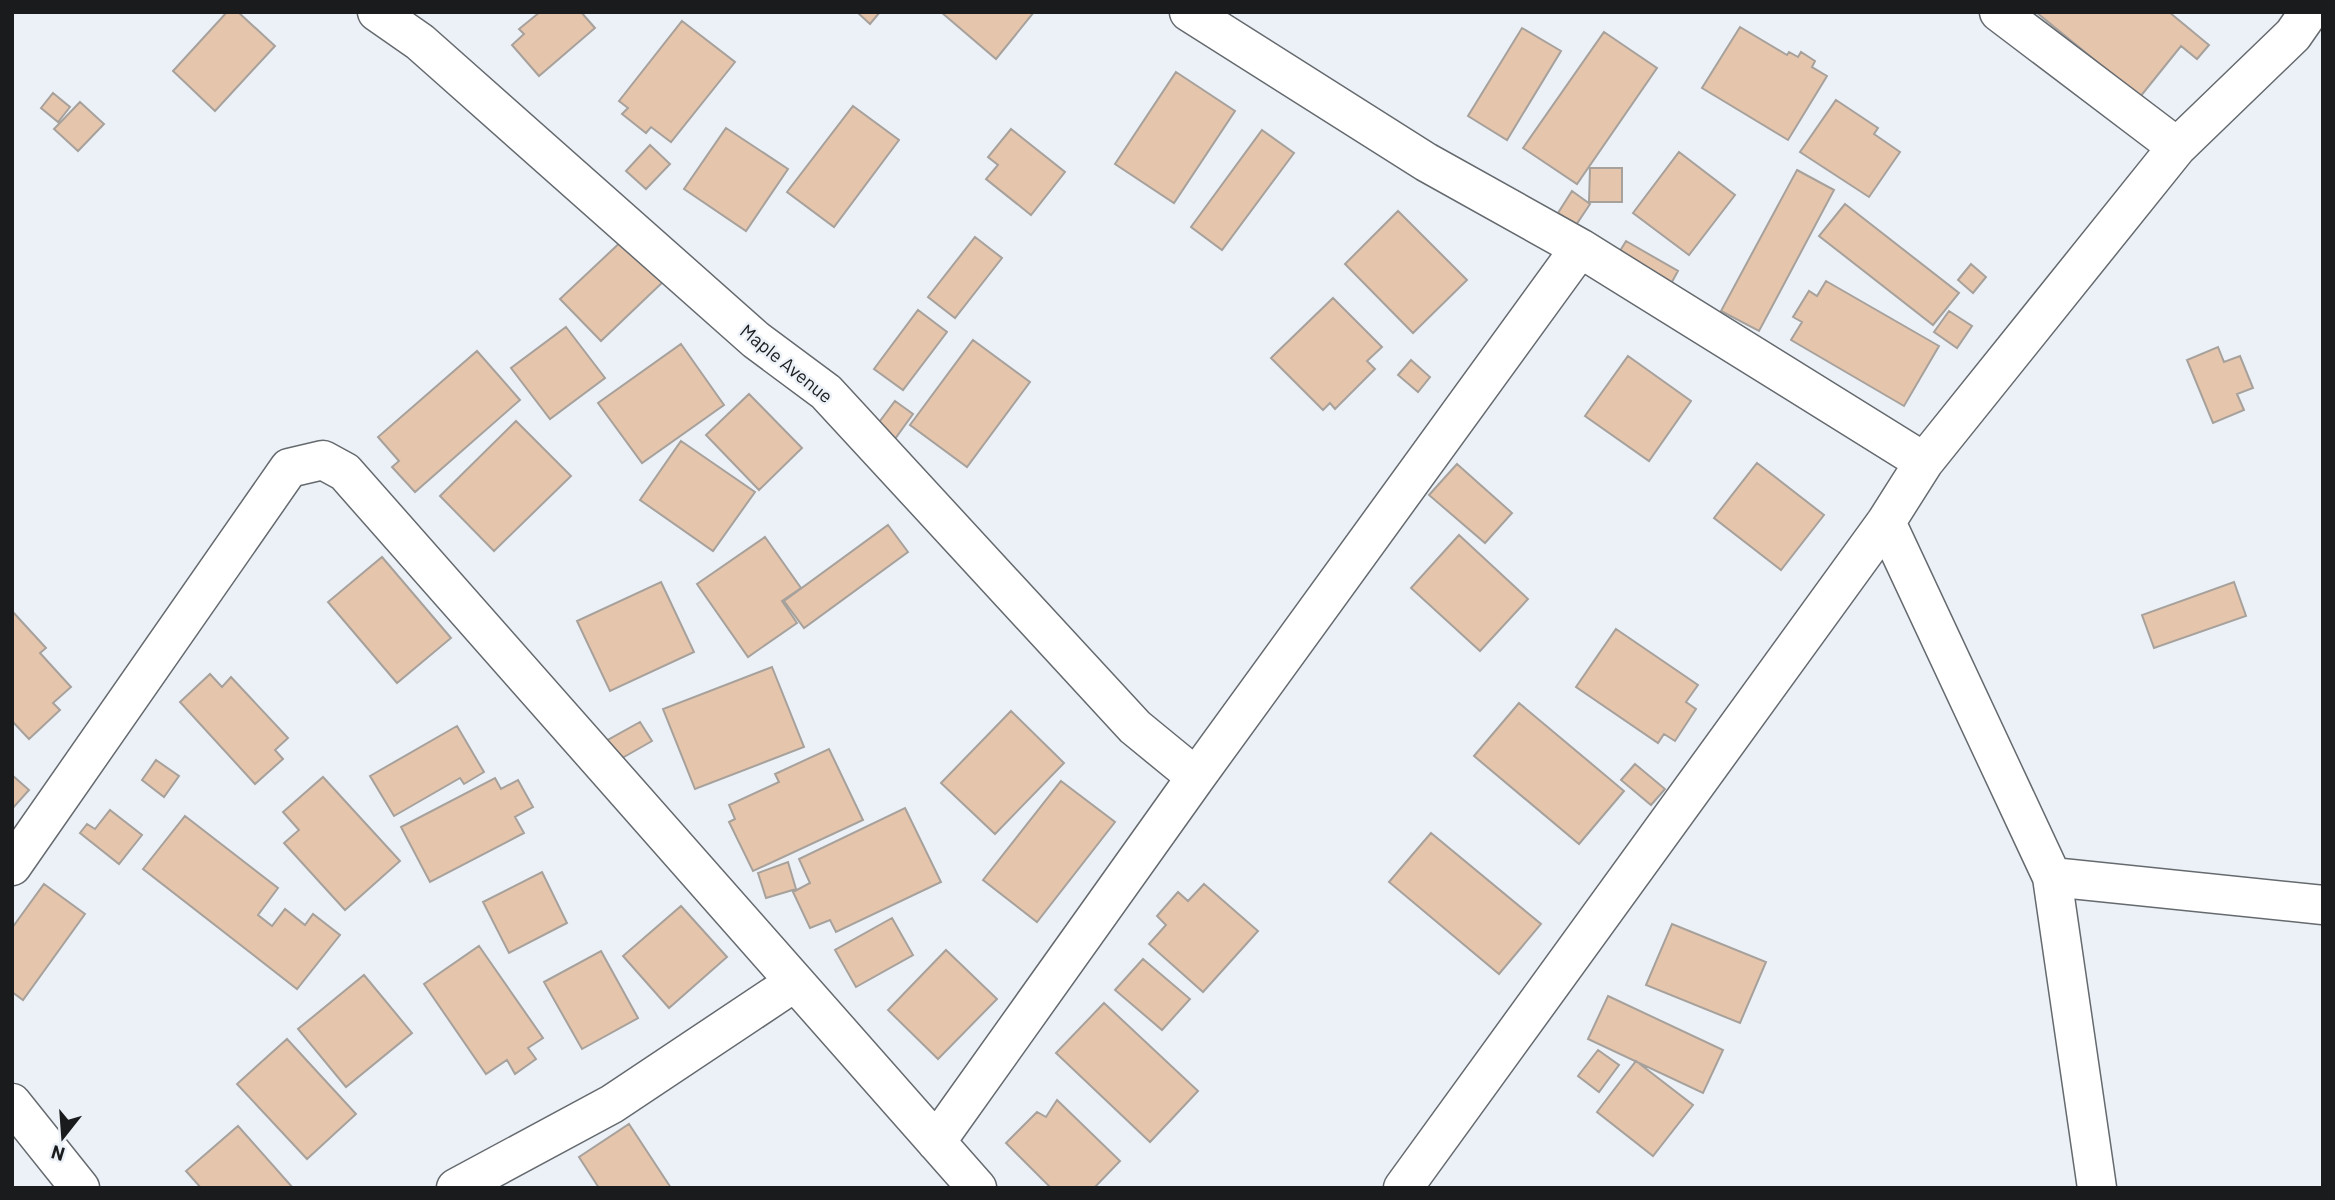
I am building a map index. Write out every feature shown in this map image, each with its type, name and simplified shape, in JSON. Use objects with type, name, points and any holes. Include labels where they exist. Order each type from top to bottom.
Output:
[{"type":"street","name":"Maple Avenue","points":[[377,12],[420,42],[756,340],[826,392],[1135,727],[1196,777]]},
{"type":"street","points":[[1189,12],[1426,162],[1580,248],[1924,461]]},
{"type":"street","points":[[1999,12],[2177,147]]},
{"type":"street","points":[[1403,1188],[1886,522],[1924,461],[2177,147],[2293,35],[2309,12]]},
{"type":"street","points":[[936,1142],[1196,777],[1580,248]]},
{"type":"street","points":[[12,866],[289,468],[323,460],[345,472],[976,1188]]},
{"type":"street","points":[[1886,522],[2052,877],[2097,1188]]},
{"type":"street","points":[[2052,877],[2323,905]]},
{"type":"street","points":[[456,1188],[612,1104],[795,982]]},
{"type":"street","points":[[12,1103],[80,1188]]},
{"type":"building","points":[[227,12],[238,12],[275,46],[215,111],[173,71]]},
{"type":"building","points":[[540,12],[581,12],[595,28],[539,76],[512,45],[524,34],[519,29]]},
{"type":"building","points":[[857,12],[880,12],[870,24]]},
{"type":"building","points":[[941,12],[1034,12],[996,59]]},
{"type":"building","points":[[2036,12],[2169,12],[2209,45],[2197,59],[2181,46],[2140,97]]},
{"type":"building","points":[[682,21],[735,62],[671,142],[651,127],[646,133],[622,114],[628,108],[619,101]]},
{"type":"building","points":[[1740,27],[1787,55],[1789,52],[1798,57],[1801,52],[1815,61],[1812,67],[1827,76],[1788,140],[1702,88]]},
{"type":"building","points":[[1522,28],[1561,51],[1507,140],[1468,116]]},
{"type":"building","points":[[1604,32],[1657,68],[1577,184],[1523,148]]},
{"type":"building","points":[[1176,72],[1235,111],[1174,203],[1115,164]]},
{"type":"building","points":[[53,93],[70,107],[58,122],[41,108]]},
{"type":"building","points":[[1836,100],[1878,128],[1874,134],[1900,152],[1869,197],[1800,152]]},
{"type":"building","points":[[80,102],[104,124],[78,151],[54,129]]},
{"type":"building","points":[[853,106],[899,140],[834,227],[787,192]]},
{"type":"building","points":[[726,128],[788,169],[746,231],[684,189]]},
{"type":"building","points":[[1011,129],[1065,172],[1031,215],[986,179],[998,165],[988,157]]},
{"type":"building","points":[[1262,130],[1294,153],[1222,250],[1191,227]]},
{"type":"building","points":[[650,145],[670,164],[646,189],[626,171]]},
{"type":"building","points":[[1679,152],[1735,195],[1689,255],[1633,213]]},
{"type":"building","points":[[1590,168],[1622,168],[1622,202],[1589,202]]},
{"type":"building","points":[[1797,170],[1834,190],[1759,331],[1721,311]]},
{"type":"building","points":[[1572,191],[1590,204],[1576,225],[1558,213]]},
{"type":"building","points":[[1845,204],[1959,293],[1933,325],[1819,236]]},
{"type":"building","points":[[1398,211],[1467,280],[1413,333],[1345,264]]},
{"type":"building","points":[[626,237],[666,279],[601,341],[560,299]]},
{"type":"building","points":[[975,237],[1002,258],[955,318],[928,297]]},
{"type":"building","points":[[1626,241],[1678,271],[1662,300],[1609,269]]},
{"type":"building","points":[[1971,264],[1986,277],[1973,293],[1958,280]]},
{"type":"building","points":[[1826,281],[1939,346],[1904,406],[1791,340],[1802,322],[1793,317],[1809,291],[1817,296]]},
{"type":"building","points":[[1333,298],[1382,347],[1367,361],[1375,369],[1335,409],[1330,403],[1323,410],[1271,358]]},
{"type":"building","points":[[918,310],[947,332],[903,390],[874,369]]},
{"type":"building","points":[[1949,311],[1972,326],[1957,348],[1934,332]]},
{"type":"building","points":[[566,327],[605,378],[550,419],[511,368]]},
{"type":"building","points":[[973,340],[1030,382],[967,467],[910,425]]},
{"type":"building","points":[[681,344],[724,405],[642,463],[598,403]]},
{"type":"building","points":[[2218,347],[2224,362],[2240,356],[2253,388],[2237,394],[2244,410],[2213,423],[2187,360]]},
{"type":"building","points":[[477,351],[520,400],[415,492],[392,467],[399,461],[378,437]]},
{"type":"building","points":[[1628,356],[1691,401],[1649,461],[1585,416]]},
{"type":"building","points":[[1411,360],[1430,377],[1418,392],[1398,375]]},
{"type":"building","points":[[749,394],[802,448],[759,490],[706,435]]},
{"type":"building","points":[[895,401],[913,414],[892,443],[874,429]]},
{"type":"building","points":[[516,421],[571,476],[494,551],[440,496]]},
{"type":"building","points":[[681,441],[755,492],[713,551],[640,500]]},
{"type":"building","points":[[1757,463],[1824,515],[1781,570],[1714,518]]},
{"type":"building","points":[[1457,464],[1512,513],[1485,543],[1429,495]]},
{"type":"building","points":[[888,525],[908,552],[804,628],[784,601]]},
{"type":"building","points":[[1459,535],[1528,599],[1480,651],[1411,588]]},
{"type":"building","points":[[765,537],[801,588],[782,601],[797,623],[748,657],[697,584]]},
{"type":"building","points":[[382,557],[451,638],[397,683],[328,602]]},
{"type":"building","points":[[661,582],[694,652],[610,691],[577,621]]},
{"type":"building","points":[[2234,582],[2246,616],[2154,648],[2142,615]]},
{"type":"building","points":[[12,611],[46,648],[40,653],[71,687],[53,703],[60,710],[29,739],[12,721]]},
{"type":"building","points":[[1616,629],[1698,685],[1686,702],[1696,709],[1675,741],[1664,734],[1658,743],[1576,687]]},
{"type":"building","points":[[772,667],[804,747],[695,789],[663,709]]},
{"type":"building","points":[[210,674],[222,687],[231,677],[288,738],[275,750],[283,759],[255,784],[180,702]]},
{"type":"building","points":[[1519,703],[1624,791],[1579,844],[1474,756]]},
{"type":"building","points":[[1011,711],[1064,763],[995,834],[941,783]]},
{"type":"building","points":[[640,722],[652,741],[617,761],[606,741]]},
{"type":"building","points":[[457,726],[484,772],[464,784],[460,778],[394,816],[370,776]]},
{"type":"building","points":[[829,749],[863,820],[753,871],[729,822],[735,819],[729,805],[779,782],[775,774]]},
{"type":"building","points":[[156,760],[179,776],[164,797],[142,780]]},
{"type":"building","points":[[1635,764],[1665,789],[1651,805],[1621,780]]},
{"type":"building","points":[[12,775],[29,790],[12,809]]},
{"type":"building","points":[[323,777],[400,861],[345,910],[284,843],[299,830],[283,812]]},
{"type":"building","points":[[495,778],[501,789],[518,780],[533,807],[515,817],[524,833],[430,882],[401,827]]},
{"type":"building","points":[[1061,781],[1115,822],[1037,922],[983,880]]},
{"type":"building","points":[[905,808],[941,882],[836,932],[830,920],[810,928],[793,892],[810,883],[799,859]]},
{"type":"building","points":[[110,810],[142,835],[119,864],[80,833],[87,824],[95,829]]},
{"type":"building","points":[[185,816],[278,888],[258,915],[272,926],[285,909],[305,925],[313,914],[340,935],[297,989],[143,869]]},
{"type":"building","points":[[1431,833],[1541,924],[1499,974],[1389,882]]},
{"type":"building","points":[[788,862],[796,889],[766,898],[758,873]]},
{"type":"building","points":[[542,872],[567,923],[509,953],[483,902]]},
{"type":"building","points":[[44,884],[85,914],[23,1000],[12,992],[12,928]]},
{"type":"building","points":[[1204,884],[1258,931],[1203,992],[1149,944],[1166,925],[1157,916],[1178,892],[1188,901]]},
{"type":"building","points":[[681,906],[727,957],[669,1008],[623,956]]},
{"type":"building","points":[[892,918],[913,955],[856,987],[835,950]]},
{"type":"building","points":[[1672,924],[1766,962],[1740,1023],[1646,985]]},
{"type":"building","points":[[479,946],[543,1038],[528,1048],[536,1059],[515,1074],[507,1060],[486,1074],[424,984]]},
{"type":"building","points":[[946,950],[997,999],[938,1059],[888,1010]]},
{"type":"building","points":[[601,951],[638,1018],[582,1049],[544,982]]},
{"type":"building","points":[[1143,959],[1190,999],[1162,1030],[1115,990]]},
{"type":"building","points":[[364,975],[412,1033],[346,1087],[298,1029]]},
{"type":"building","points":[[1608,996],[1723,1050],[1703,1093],[1588,1039]]},
{"type":"building","points":[[1104,1003],[1198,1091],[1150,1142],[1056,1053]]},
{"type":"building","points":[[287,1039],[356,1114],[307,1159],[237,1084]]},
{"type":"building","points":[[1598,1050],[1619,1065],[1599,1092],[1578,1076]]},
{"type":"building","points":[[1636,1061],[1693,1105],[1653,1156],[1597,1112]]},
{"type":"building","points":[[1057,1100],[1120,1161],[1094,1188],[1051,1188],[1006,1143],[1037,1112],[1046,1117]]},
{"type":"building","points":[[629,1124],[671,1188],[599,1188],[579,1157]]},
{"type":"building","points":[[238,1126],[293,1188],[201,1188],[186,1171]]}]
